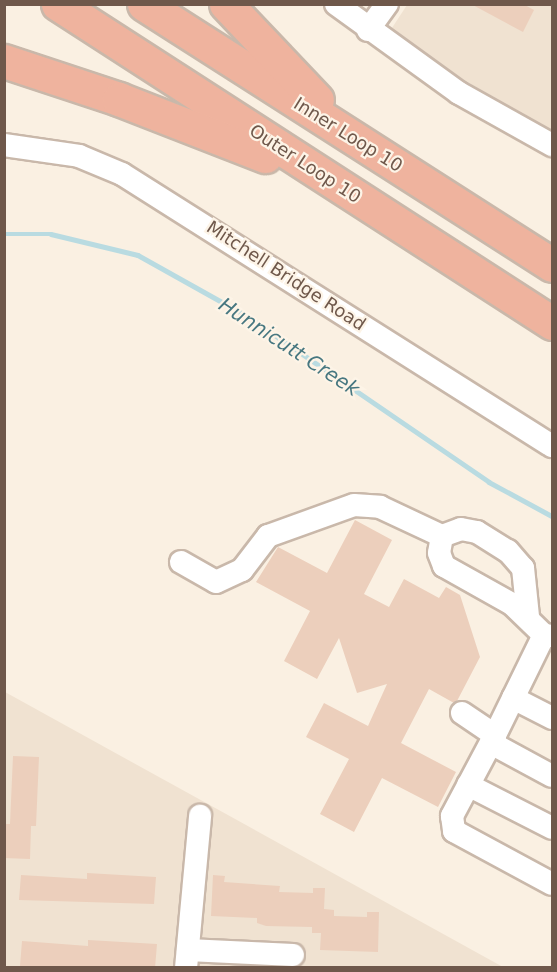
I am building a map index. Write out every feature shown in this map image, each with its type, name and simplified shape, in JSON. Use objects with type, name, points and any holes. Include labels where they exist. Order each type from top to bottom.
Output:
[{"type":"highway","name":"Outer Loop 10","points":[[58,4],[552,323]]},
{"type":"highway","name":"Inner Loop 10","points":[[144,4],[552,265]]},
{"type":"highway","points":[[226,4],[360,143]]},
{"type":"highway","points":[[4,61],[119,99],[331,182]]},
{"type":"street","points":[[336,4],[368,30],[474,103],[552,145]]},
{"type":"street","points":[[368,30],[387,4]]},
{"type":"street","name":"Mitchell Bridge Road","points":[[4,146],[35,147],[79,156],[122,174],[552,446]]},
{"type":"street","points":[[181,562],[216,582],[242,570],[268,536],[354,505],[380,507],[442,536],[466,529],[508,551],[523,568],[528,616]]},
{"type":"street","points":[[442,536],[439,553],[444,566],[528,616],[548,636],[452,816],[454,831],[552,884]]},
{"type":"street","points":[[513,698],[552,718]]},
{"type":"street","points":[[462,713],[493,739],[552,776]]},
{"type":"street","points":[[468,785],[552,828]]},
{"type":"street","points":[[200,816],[187,959],[293,955]]},
{"type":"shaded area","points":[[407,5],[552,5],[552,133],[388,34]]},
{"type":"shaded area","points":[[5,692],[503,967],[5,967]]},
{"type":"building","points":[[471,4],[523,4],[534,10],[523,32]]},
{"type":"building","points":[[355,520],[392,540],[364,594],[389,607],[404,579],[439,598],[446,587],[460,595],[480,657],[454,703],[429,689],[401,743],[456,772],[438,807],[382,778],[354,832],[320,814],[349,759],[306,737],[324,703],[368,726],[387,684],[357,693],[339,638],[317,679],[284,661],[310,611],[256,582],[278,547],[327,573]]},
{"type":"building","points":[[13,756],[39,757],[36,826],[31,826],[30,859],[4,858],[6,824],[10,824]]},
{"type":"building","points":[[87,873],[156,877],[154,904],[19,900],[21,875],[87,879]]},
{"type":"building","points":[[213,875],[225,876],[224,882],[280,886],[279,892],[313,893],[313,888],[325,888],[324,909],[334,910],[334,916],[367,917],[367,912],[379,912],[378,952],[320,950],[321,933],[312,933],[312,927],[266,926],[257,923],[257,918],[211,916]]},
{"type":"building","points":[[88,940],[157,944],[155,968],[20,966],[22,941],[88,946]]},
{"type":"waterway","name":"Hunnicutt Creek","points":[[4,234],[51,234],[138,255],[247,316],[489,482],[552,516]]}]
